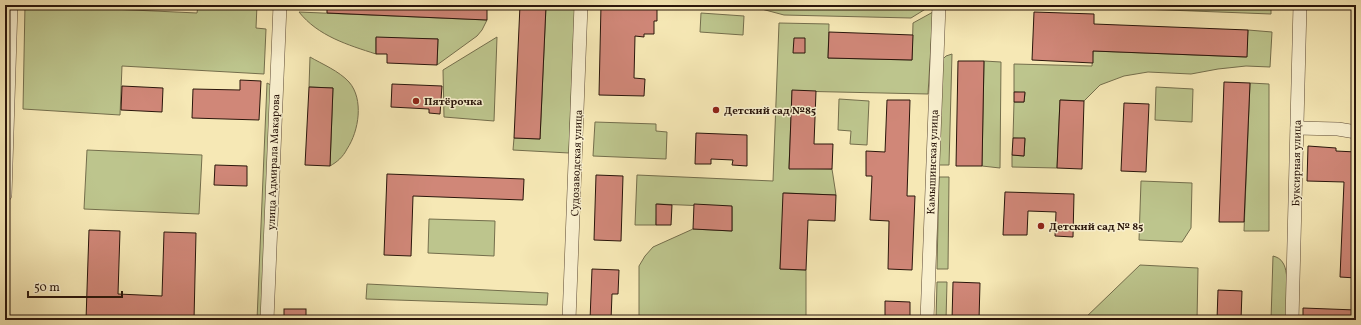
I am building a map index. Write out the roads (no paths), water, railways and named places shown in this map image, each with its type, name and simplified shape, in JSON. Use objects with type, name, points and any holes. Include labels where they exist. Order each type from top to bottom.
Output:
[{"type":"street","points":[[5,196],[11,5]]},
{"type":"street","name":"улица Адмирала Макарова","points":[[267,320],[280,5]]},
{"type":"street","name":"Судозаводская улица","points":[[569,320],[581,5]]},
{"type":"street","name":"Камышинская улица","points":[[927,320],[939,5]]},
{"type":"street","name":"Буксирная улица","points":[[1292,320],[1300,5]]},
{"type":"street","points":[[1297,128],[1338,129],[1356,132]]},
{"type":"place","name":"Пятёрочка","points":[[416,101]]},
{"type":"place","name":"Детский сад №85","points":[[716,110]]},
{"type":"place","name":"Детский сад № 85","points":[[1041,226]]}]
